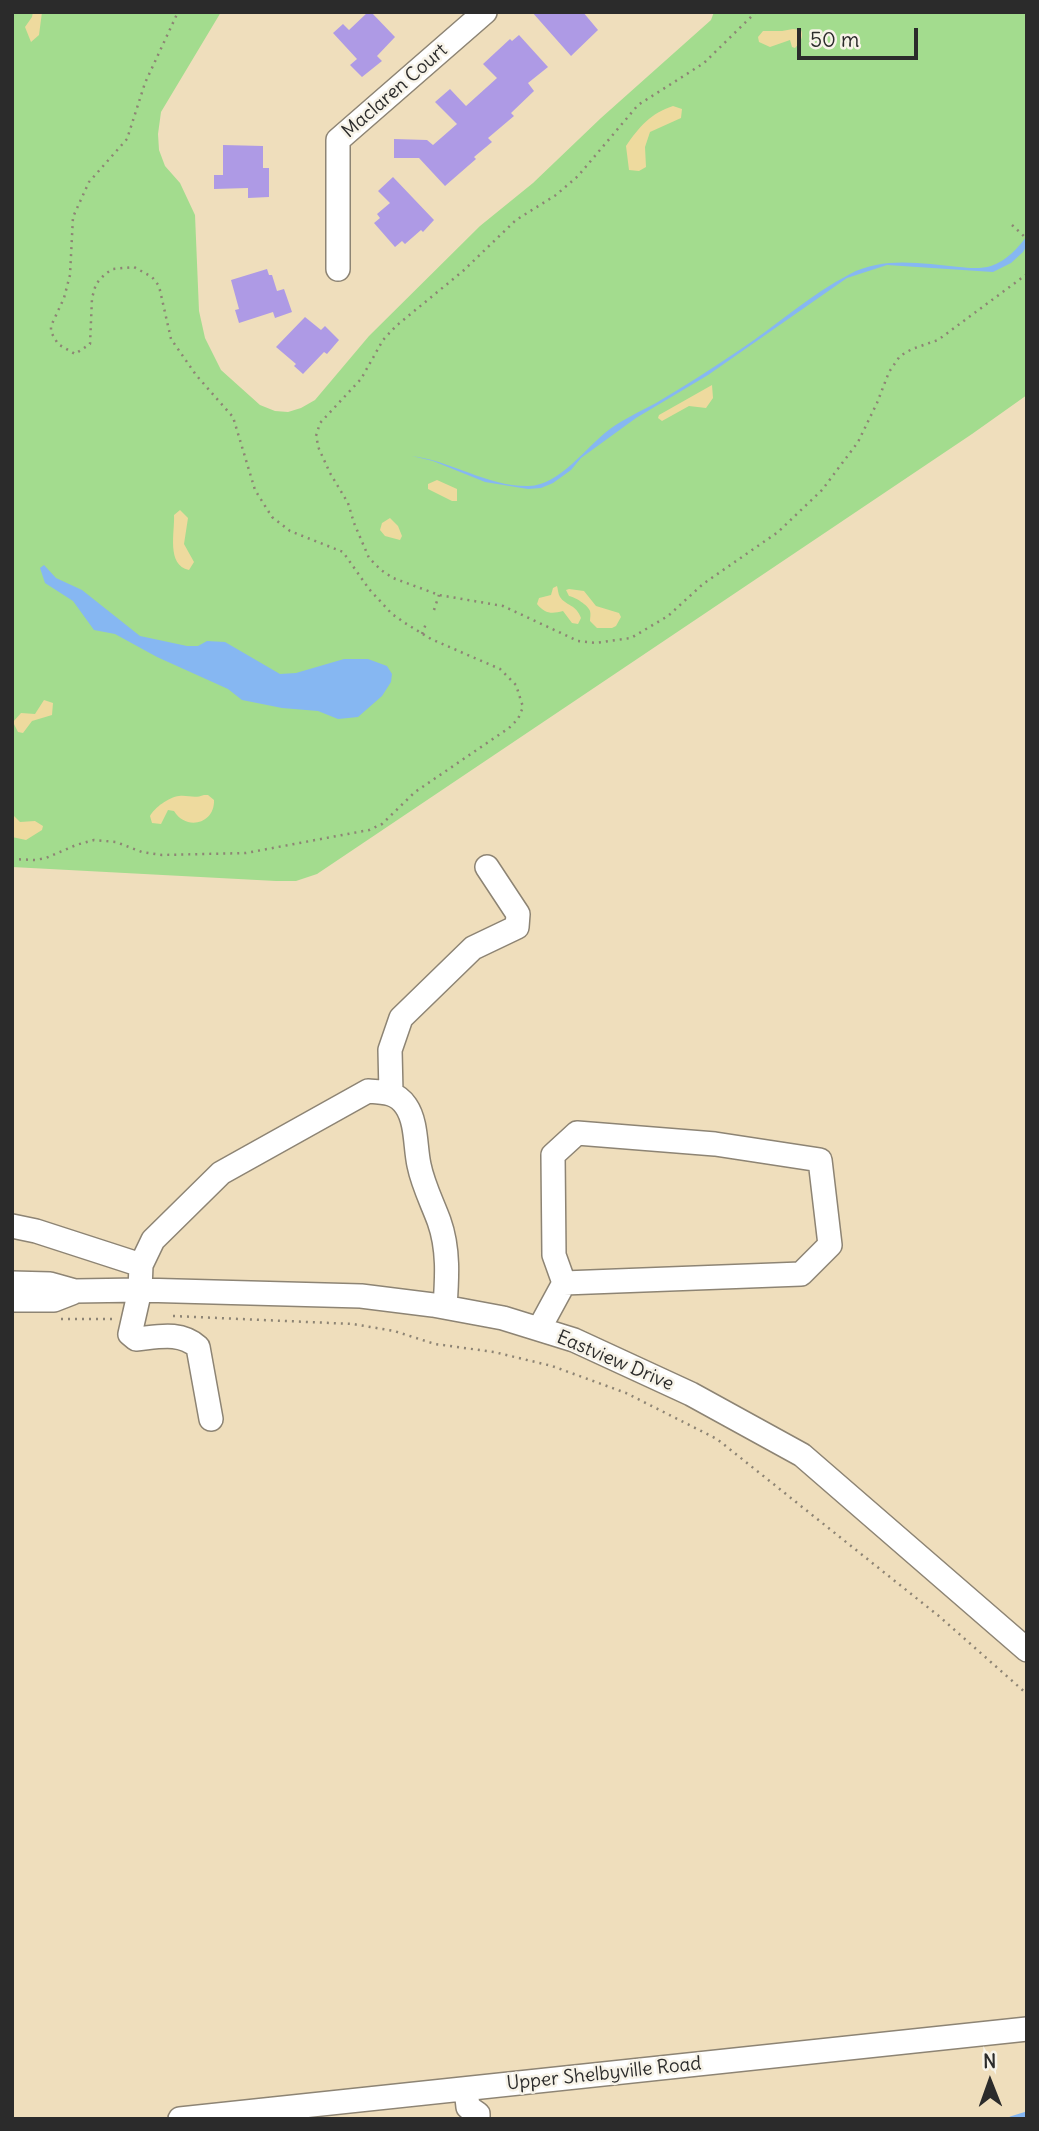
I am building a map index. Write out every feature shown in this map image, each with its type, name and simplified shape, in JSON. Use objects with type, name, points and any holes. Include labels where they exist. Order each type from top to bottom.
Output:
[{"type":"street","name":"Maclaren Court","points":[[338,269],[338,140],[485,12]]},
{"type":"street","points":[[391,1093],[390,1050],[401,1018],[473,948],[517,927],[519,914],[487,867]]},
{"type":"street","points":[[211,1419],[198,1347],[190,1340],[165,1335],[136,1339],[130,1334],[140,1290],[141,1265],[153,1240],[221,1173],[368,1091],[391,1093],[407,1107],[424,1185],[440,1223],[448,1269],[445,1307]]},
{"type":"street","points":[[539,1329],[564,1283],[554,1255],[553,1155],[577,1133],[715,1144],[820,1160],[830,1245],[801,1274],[564,1283]]},
{"type":"street","points":[[12,1226],[36,1231],[141,1265]]},
{"type":"street","name":"Eastview Drive","points":[[12,1283],[50,1284],[75,1291],[140,1290],[361,1296],[503,1318],[574,1340],[691,1394],[802,1455],[1027,1650]]},
{"type":"street","name":"Eastview Drive","points":[[12,1300],[54,1300],[75,1291]]},
{"type":"street","name":"Upper Shelbyville Road","points":[[180,2119],[467,2108],[1027,2029]]},
{"type":"path","points":[[12,859],[46,858],[94,840],[116,842],[142,852],[162,855],[246,853],[377,828],[415,792],[509,728],[518,719],[523,707],[516,685],[500,669],[422,634],[392,614],[343,552],[290,531],[266,509],[255,489],[233,417],[196,375],[171,339],[159,286],[152,277],[134,267],[113,268],[105,274],[96,284],[92,298],[90,344],[83,350],[75,354],[67,350],[58,344],[51,332],[70,275],[73,217],[89,182],[127,139],[145,83],[178,12]]},
{"type":"path","points":[[756,12],[704,63],[638,106],[578,176],[556,195],[516,220],[463,271],[396,326],[383,340],[361,379],[320,423],[316,436],[319,449],[348,503],[369,558],[381,570],[393,578],[439,595],[503,606],[578,641],[615,642],[631,638],[652,627],[684,603],[703,584],[778,532],[822,490],[858,442],[890,372],[905,351],[945,335],[1027,274]]},
{"type":"path","points":[[1012,225],[1027,239]]},
{"type":"path","points":[[434,610],[439,595]]},
{"type":"path","points":[[422,634],[427,621]]},
{"type":"path","points":[[165,1316],[353,1324],[394,1331],[435,1344],[494,1352],[552,1366],[626,1393],[717,1439],[940,1617],[1027,1694]]},
{"type":"path","points":[[52,1318],[133,1318]]},
{"type":"green space","points":[[12,12],[221,12],[161,112],[159,150],[165,166],[180,183],[195,215],[199,311],[205,338],[221,370],[260,405],[275,411],[288,412],[315,400],[369,336],[480,226],[533,183],[711,20],[714,12],[1027,12],[1027,395],[317,874],[296,881],[276,881],[12,867]]},
{"type":"sand","points":[[33,12],[42,12],[39,35],[31,42],[25,27]]},
{"type":"sand","points":[[801,30],[802,33],[795,48],[790,40],[770,47],[759,42],[758,37],[763,31]]},
{"type":"sand","points":[[673,106],[682,109],[681,118],[650,132],[645,147],[646,167],[639,171],[629,170],[626,146],[646,122]]},
{"type":"sand","points":[[712,385],[713,398],[706,408],[689,406],[662,421],[658,418],[659,415]]},
{"type":"sand","points":[[437,480],[457,489],[457,501],[428,489],[428,484]]},
{"type":"sand","points":[[180,510],[188,518],[184,544],[194,562],[189,570],[177,562],[174,555],[174,515]]},
{"type":"sand","points":[[390,518],[398,526],[402,536],[400,540],[385,536],[380,530],[382,523]]},
{"type":"sand","points":[[557,586],[560,597],[579,613],[581,618],[578,624],[572,623],[563,611],[549,612],[537,604],[539,598],[551,595],[553,588]]},
{"type":"sand","points":[[566,590],[584,591],[596,606],[619,613],[621,617],[616,626],[597,628],[590,621],[589,609],[569,596]]},
{"type":"sand","points":[[44,700],[53,703],[52,715],[32,721],[23,733],[18,732],[13,722],[21,713],[35,714]]},
{"type":"sand","points":[[204,795],[214,800],[210,815],[205,819],[192,823],[168,810],[161,824],[152,823],[150,816],[166,801],[179,796]]},
{"type":"sand","points":[[12,814],[20,822],[35,821],[43,826],[42,830],[26,840],[12,837]]},
{"type":"water","points":[[1027,236],[1027,245],[1023,252],[1011,263],[993,272],[887,265],[847,278],[708,375],[636,418],[581,458],[571,470],[541,488],[528,489],[485,482],[433,461],[412,456],[427,459],[441,463],[499,482],[529,486],[540,484],[562,472],[615,425],[709,370],[850,274],[863,268],[890,263],[987,267],[1007,257]]},
{"type":"water","points":[[44,565],[56,578],[82,590],[140,636],[187,646],[198,646],[207,641],[225,642],[280,674],[296,673],[344,659],[368,659],[387,666],[392,674],[391,682],[382,696],[358,717],[338,719],[318,711],[282,708],[242,700],[228,689],[157,657],[115,634],[94,630],[73,601],[45,583],[40,568]]},
{"type":"building","points":[[368,12],[395,37],[377,56],[382,61],[362,77],[350,65],[357,59],[333,33],[343,24],[349,30]]},
{"type":"building","points":[[532,12],[583,12],[598,30],[571,56]]},
{"type":"building","points":[[519,35],[548,67],[528,83],[534,91],[511,113],[514,116],[488,138],[492,142],[474,157],[476,159],[445,186],[419,158],[394,158],[394,139],[427,140],[433,145],[457,124],[435,102],[450,89],[466,106],[497,78],[483,64],[510,39],[512,41]]},
{"type":"building","points":[[223,145],[263,146],[263,168],[269,168],[269,197],[248,198],[248,188],[214,189],[214,175],[223,175]]},
{"type":"building","points":[[393,177],[434,220],[423,232],[421,230],[405,244],[402,241],[395,247],[374,223],[380,218],[377,214],[390,203],[378,191]]},
{"type":"building","points":[[267,269],[277,291],[284,289],[292,312],[275,318],[273,312],[239,323],[235,310],[239,309],[231,280]]},
{"type":"building","points":[[305,317],[321,330],[325,326],[339,340],[303,374],[294,366],[296,364],[276,347]]},
{"type":"waterway","points":[[1011,2119],[1027,2114]]}]
